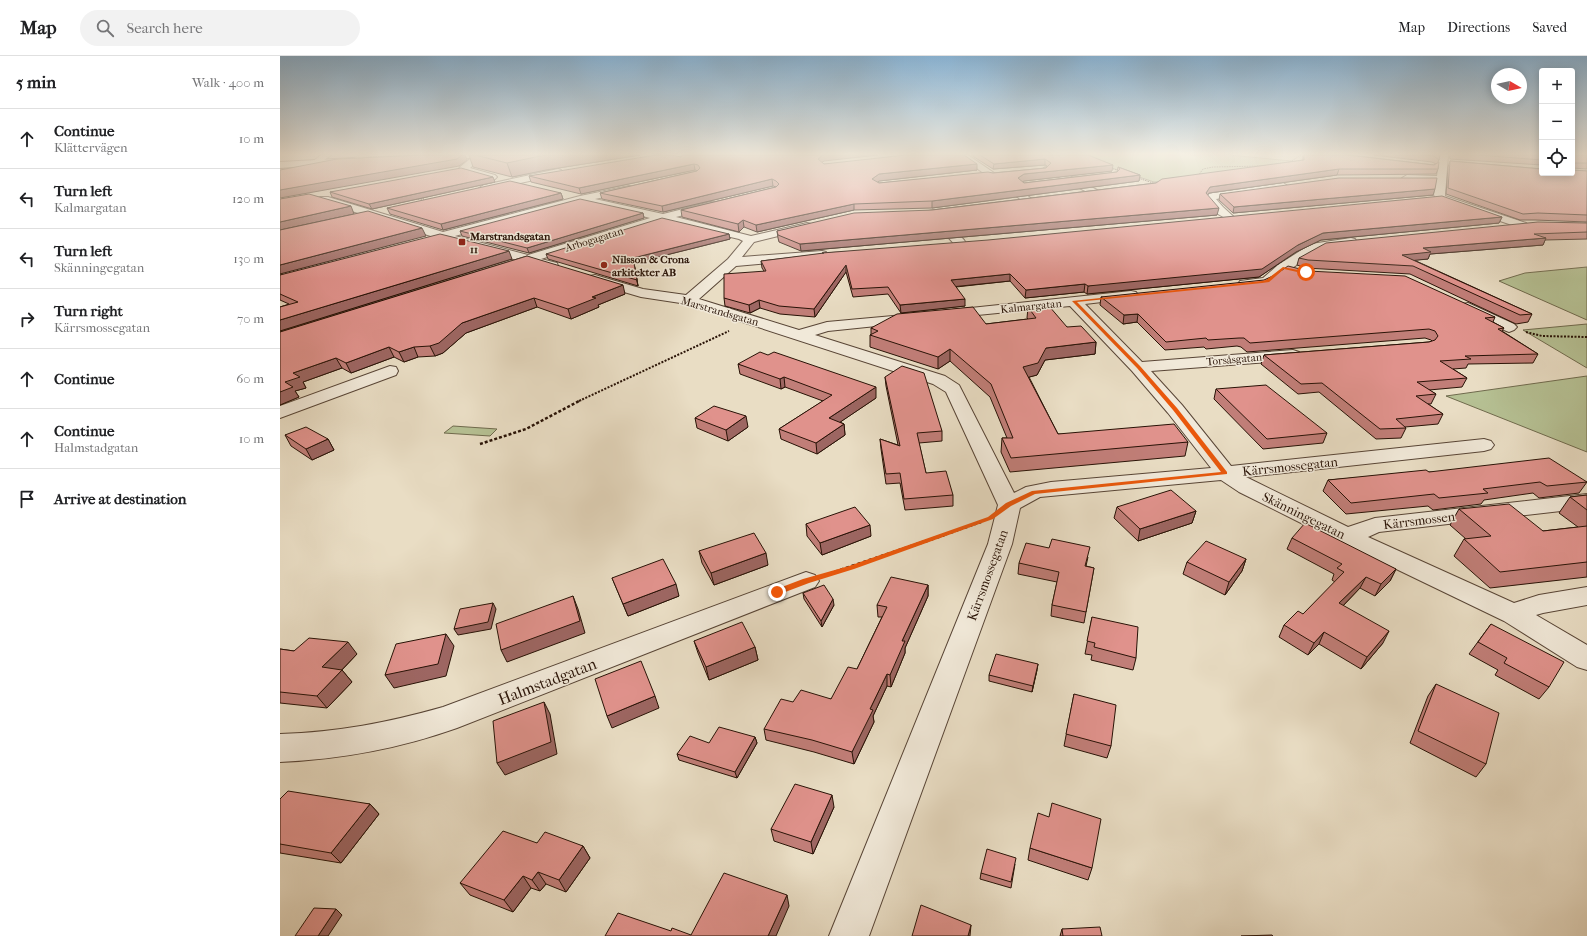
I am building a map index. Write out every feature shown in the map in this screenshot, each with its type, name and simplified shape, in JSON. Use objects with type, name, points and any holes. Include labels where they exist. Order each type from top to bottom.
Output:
[{"type":"street","points":[[314,196],[469,244],[565,270]]},
{"type":"street","points":[[568,196],[743,237],[750,240]]},
{"type":"street","points":[[421,241],[594,196]]},
{"type":"street","points":[[1013,201],[1031,199],[1025,196]]},
{"type":"street","points":[[1213,196],[1210,198],[1212,201],[1230,218]]},
{"type":"street","points":[[1427,200],[1441,198],[1522,225]]},
{"type":"street","name":"Arbogagatan","points":[[506,266],[661,218],[721,203]]},
{"type":"street","points":[[354,218],[392,209]]},
{"type":"street","points":[[946,210],[928,212],[960,243]]},
{"type":"street","points":[[1216,219],[1245,217]]},
{"type":"street","points":[[689,300],[732,262],[750,240],[818,223]]},
{"type":"street","points":[[1490,228],[1535,224]]},
{"type":"street","points":[[1232,286],[1267,281],[1283,268],[1315,247],[1321,245],[1361,241]]},
{"type":"street","points":[[943,245],[974,242]]},
{"type":"street","points":[[732,262],[831,254]]},
{"type":"street","points":[[1283,268],[1299,271]]},
{"type":"street","name":"Marstrandsgatan","points":[[580,274],[641,293],[689,300],[939,380],[953,389],[1001,492],[1009,505]]},
{"type":"street","name":"Kalmargatan","points":[[799,335],[828,326],[1147,294]]},
{"type":"street","points":[[1453,300],[1509,327]]},
{"type":"street","name":"Skänningegatan","points":[[1074,301],[1138,367],[1175,409],[1225,473],[1247,487],[1514,614],[1587,659]]},
{"type":"street","name":"Torsåsgatan","points":[[1138,367],[1311,353]]},
{"type":"street","points":[[280,412],[390,371]]},
{"type":"street","name":"Kärrsmossegatan","points":[[849,936],[1000,544],[1009,505],[1034,492],[1051,489],[1225,473],[1484,445]]},
{"type":"street","name":"Kärrsmossen","points":[[1349,536],[1375,525],[1587,501]]},
{"type":"street","name":"Halmstadgatan","points":[[280,748],[313,747],[354,742],[446,720],[806,581]]},
{"type":"street","points":[[1514,614],[1539,604],[1587,596]]},
{"type":"path","points":[[480,444],[526,429],[565,408],[753,320]]},
{"type":"path","points":[[1509,327],[1542,336],[1587,337]]},
{"type":"path","points":[[806,581],[852,568],[983,521],[991,518],[1009,505]]},
{"type":"green space","points":[[1587,267],[1587,320],[1499,281],[1525,273]]},
{"type":"green space","points":[[1587,324],[1587,368],[1523,330]]},
{"type":"green space","points":[[1587,376],[1587,452],[1446,396]]},
{"type":"green space","points":[[453,426],[497,429],[490,436],[444,433]]},
{"type":"building","points":[[297,196],[316,196],[351,206],[280,222],[280,199]]},
{"type":"building","points":[[343,196],[405,196],[369,204]]},
{"type":"building","points":[[441,196],[549,196],[441,224],[387,208]]},
{"type":"building","points":[[615,196],[702,196],[662,206]]},
{"type":"building","points":[[739,196],[971,196],[932,201],[854,204],[756,225],[743,220],[738,224],[681,210]]},
{"type":"building","points":[[1048,196],[1209,196],[1219,208],[800,244],[778,235],[777,231],[854,213],[932,210]]},
{"type":"building","points":[[1222,196],[1356,196],[1234,207]]},
{"type":"building","points":[[1441,196],[1502,217],[1323,233],[1298,245],[1262,269],[1088,286],[1085,284],[1026,290],[1010,274],[951,280],[965,299],[900,305],[888,287],[852,289],[846,265],[814,309],[779,306],[759,300],[749,305],[724,298],[724,274],[766,271],[761,261],[824,253],[822,253],[988,240]]},
{"type":"building","points":[[1471,196],[1587,196],[1587,215],[1538,213],[1523,214]]},
{"type":"building","points":[[580,199],[643,213],[527,248],[460,231]]},
{"type":"building","points":[[368,211],[422,228],[280,265],[280,230]]},
{"type":"building","points":[[662,218],[729,234],[633,258],[637,280],[546,254]]},
{"type":"building","points":[[1538,222],[1587,223],[1587,232],[1534,234],[1546,238],[1423,248],[1431,252],[1402,255],[1532,314],[1520,315],[1413,266],[1308,260],[1299,258],[1326,243]]},
{"type":"building","points":[[440,234],[509,251],[280,320],[280,307],[298,302],[280,294],[280,275]]},
{"type":"building","points":[[527,256],[623,285],[592,297],[596,298],[568,309],[534,298],[462,323],[439,343],[430,346],[414,347],[399,352],[389,347],[346,363],[336,358],[293,373],[300,377],[285,382],[293,387],[280,392],[280,332]]},
{"type":"building","points":[[1288,266],[1308,271],[1405,276],[1495,317],[1485,318],[1504,328],[1498,329],[1538,354],[1465,356],[1471,359],[1440,361],[1467,378],[1417,382],[1436,394],[1416,396],[1443,414],[1396,419],[1406,428],[1380,429],[1322,383],[1301,384],[1264,355],[1429,342],[1435,340],[1438,336],[1435,331],[1429,329],[1250,343],[1244,338],[1208,340],[1206,338],[1166,342],[1138,314],[1124,315],[1101,297],[1264,280],[1275,275]]},
{"type":"building","points":[[1049,306],[1067,327],[1081,326],[1096,342],[1046,348],[1038,363],[1023,367],[1058,434],[1174,424],[1188,442],[1011,458],[1002,438],[1013,438],[991,384],[950,349],[938,357],[870,335],[878,331],[871,328],[897,314],[973,307],[986,324],[1036,318],[1028,307]]},
{"type":"building","points":[[760,352],[768,355],[774,352],[876,387],[829,418],[844,424],[816,443],[779,429],[832,395],[784,377],[780,379],[738,364]]},
{"type":"building","points":[[902,366],[924,373],[942,431],[917,433],[926,473],[946,471],[953,495],[904,499],[900,473],[886,474],[880,439],[900,446],[885,377]]},
{"type":"building","points":[[1266,385],[1327,433],[1267,439],[1216,389]]},
{"type":"building","points":[[714,406],[746,416],[726,430],[695,418]]},
{"type":"building","points":[[306,427],[328,439],[306,449],[285,435]]},
{"type":"building","points":[[1549,458],[1587,482],[1547,486],[1540,482],[1483,489],[1488,493],[1439,498],[1434,494],[1351,503],[1328,480],[1426,470],[1429,472]]},
{"type":"building","points":[[1171,490],[1196,511],[1140,529],[1117,507]]},
{"type":"building","points":[[1587,495],[1587,510],[1570,497]]},
{"type":"building","points":[[1509,504],[1543,531],[1587,526],[1587,562],[1500,572],[1464,539],[1491,536],[1459,509]]},
{"type":"building","points":[[855,507],[870,525],[820,543],[806,524]]},
{"type":"building","points":[[1305,523],[1396,569],[1381,584],[1366,577],[1339,603],[1389,631],[1367,657],[1324,632],[1314,643],[1284,625],[1298,611],[1303,614],[1344,572],[1337,568],[1342,564],[1292,538]]},
{"type":"building","points":[[754,533],[766,553],[711,573],[699,551]]},
{"type":"building","points":[[1052,539],[1090,547],[1085,566],[1094,568],[1086,612],[1052,605],[1059,572],[1019,563],[1026,543],[1049,548]]},
{"type":"building","points":[[1206,541],[1246,559],[1229,582],[1187,562]]},
{"type":"building","points":[[663,559],[676,584],[623,604],[612,578]]},
{"type":"building","points":[[891,577],[928,585],[902,641],[905,641],[890,675],[887,674],[870,709],[873,710],[852,752],[812,740],[764,729],[781,699],[793,702],[801,690],[831,699],[848,667],[857,669],[887,607],[877,605]]},
{"type":"building","points":[[824,585],[833,599],[821,621],[803,593]]},
{"type":"building","points":[[573,596],[580,621],[501,650],[496,624]]},
{"type":"building","points":[[493,603],[488,622],[454,629],[460,609]]},
{"type":"building","points":[[1092,617],[1138,627],[1136,658],[1094,647],[1095,643],[1087,641]]},
{"type":"building","points":[[742,622],[755,647],[706,667],[694,641]]},
{"type":"building","points":[[1491,624],[1564,662],[1549,687],[1504,663],[1507,658],[1478,642]]},
{"type":"building","points":[[446,634],[438,664],[385,675],[396,644]]},
{"type":"building","points":[[309,638],[348,642],[322,667],[342,670],[317,696],[280,692],[280,649],[294,651]]},
{"type":"building","points":[[996,654],[1038,664],[1033,686],[989,675]]},
{"type":"building","points":[[641,661],[655,696],[607,716],[595,679]]},
{"type":"building","points":[[1436,684],[1499,713],[1486,764],[1418,731]]},
{"type":"building","points":[[1074,694],[1116,705],[1111,746],[1066,734]]},
{"type":"building","points":[[544,702],[551,742],[497,763],[493,721]]},
{"type":"building","points":[[719,727],[755,737],[735,772],[677,754],[690,736],[709,743]]},
{"type":"building","points":[[795,784],[832,795],[811,842],[771,829]]},
{"type":"building","points":[[288,791],[370,804],[331,853],[280,844],[280,799]]},
{"type":"building","points":[[1052,803],[1101,819],[1092,868],[1030,848],[1038,813],[1049,817]]},
{"type":"building","points":[[503,831],[537,843],[545,832],[583,846],[559,880],[538,872],[532,880],[523,876],[504,900],[460,883]]},
{"type":"building","points":[[987,849],[1016,858],[1011,882],[981,873]]},
{"type":"building","points":[[724,873],[787,895],[768,936],[605,936],[618,913],[671,931],[672,928],[691,935]]},
{"type":"building","points":[[921,905],[971,925],[968,936],[912,936]]},
{"type":"building","points":[[314,908],[336,909],[318,936],[295,936]]},
{"type":"building","points":[[1100,927],[1102,936],[1063,936],[1062,929]]},
{"type":"building","points":[[1272,935],[1273,936],[1241,936]]},
{"type":"place","name":"Marstrandsgatan 11","points":[[462,242]]},
{"type":"place","name":"Nilsson & Crona arkitekter AB","points":[[604,265]]},
{"type":"route","points":[[777,592],[806,581],[852,568],[976,524],[991,518],[1009,505],[1034,492],[1051,489],[1225,473],[1175,409],[1138,367],[1074,301],[1262,282],[1267,281],[1283,268],[1306,272]]}]
